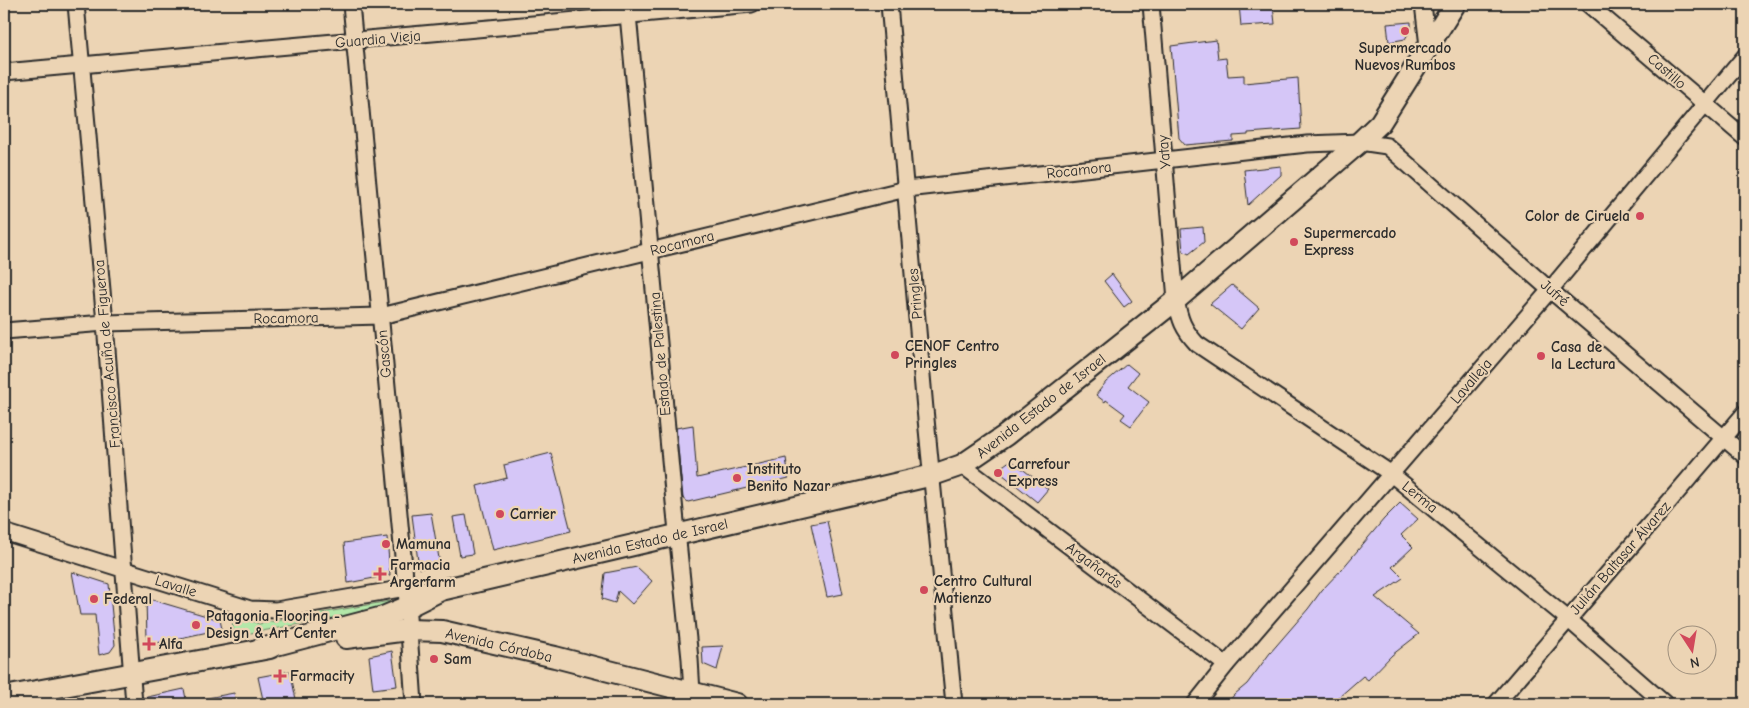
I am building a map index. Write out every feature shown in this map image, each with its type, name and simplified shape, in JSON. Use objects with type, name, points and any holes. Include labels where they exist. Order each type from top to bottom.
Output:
[{"type":"main road","name":"Avenida Estado de Israel","points":[[406,598],[933,475],[962,465],[1006,435],[1176,300],[1360,142],[1380,123],[1455,4]]},
{"type":"main road","name":"Avenida Córdoba","points":[[257,650],[383,617],[406,598]]},
{"type":"main road","name":"Avenida Córdoba","points":[[4,697],[257,650],[408,630],[442,631],[555,657],[690,698],[737,704]]},
{"type":"street","name":"Francisco Acuña de Figueroa","points":[[76,4],[105,323],[134,704]]},
{"type":"street","name":"Gascón","points":[[352,4],[414,704]]},
{"type":"street","name":"Guardia Vieja","points":[[4,72],[355,41],[628,10],[752,4]]},
{"type":"street","name":"Pringles","points":[[889,4],[925,410],[933,475],[954,704]]},
{"type":"street","name":"Yatay","points":[[1152,4],[1176,300]]},
{"type":"street","points":[[1423,4],[1428,46]]},
{"type":"street","name":"Castillo","points":[[1588,4],[1745,138]]},
{"type":"street","name":"Estado de Palestina","points":[[628,10],[690,659],[690,698]]},
{"type":"street","name":"Lavalleja","points":[[1195,704],[1390,473],[1550,290],[1745,56]]},
{"type":"street","name":"Rocamora","points":[[4,331],[105,323],[380,316],[906,189],[1307,144],[1360,142]]},
{"type":"street","name":"Jufré","points":[[1360,142],[1387,146],[1550,290],[1745,456]]},
{"type":"street","name":"Lerma","points":[[1176,300],[1181,324],[1197,344],[1390,473],[1568,619],[1665,704]]},
{"type":"street","name":"Julián Baltasar Álvarez","points":[[1496,704],[1745,413]]},
{"type":"street","name":"Argañarás","points":[[962,465],[1226,665]]},
{"type":"street","name":"Lavalle","points":[[4,532],[241,606],[263,610],[406,598]]},
{"type":"green space","points":[[390,601],[390,608],[234,636],[231,613],[259,624]]},
{"type":"building","points":[[1239,4],[1262,4],[1262,7],[1273,6],[1275,24],[1241,26]]},
{"type":"building","points":[[1411,22],[1411,29],[1405,39],[1389,42],[1387,24]]},
{"type":"building","points":[[1216,40],[1218,59],[1226,58],[1228,76],[1244,75],[1244,83],[1298,78],[1301,129],[1248,133],[1248,135],[1233,136],[1233,141],[1185,145],[1179,138],[1171,46]]},
{"type":"building","points":[[1281,166],[1281,175],[1248,205],[1244,170]]},
{"type":"building","points":[[1203,227],[1204,242],[1189,254],[1183,251],[1181,229]]},
{"type":"building","points":[[1112,274],[1132,301],[1124,307],[1104,281]]},
{"type":"building","points":[[1232,285],[1259,308],[1241,329],[1210,304]]},
{"type":"building","points":[[1127,364],[1138,373],[1128,386],[1149,402],[1131,426],[1121,419],[1125,414],[1096,395],[1106,382]]},
{"type":"building","points":[[693,425],[697,478],[786,458],[789,478],[688,502],[683,498],[676,428]]},
{"type":"building","points":[[551,453],[571,531],[493,550],[477,486],[507,478],[504,465]]},
{"type":"building","points":[[1011,460],[1048,489],[1037,502],[997,470]]},
{"type":"building","points":[[1400,503],[1418,519],[1401,535],[1413,547],[1392,567],[1403,578],[1375,597],[1419,634],[1392,655],[1368,680],[1363,676],[1331,704],[1226,704],[1247,684],[1322,590]]},
{"type":"building","points":[[431,513],[440,564],[419,569],[412,515]]},
{"type":"building","points":[[466,515],[473,554],[460,556],[453,517]]},
{"type":"building","points":[[827,521],[843,594],[827,597],[811,524]]},
{"type":"building","points":[[387,537],[390,575],[348,583],[344,543]]},
{"type":"building","points":[[637,567],[652,581],[632,604],[618,591],[615,603],[602,599],[605,573]]},
{"type":"building","name":"Federal","points":[[72,572],[109,584],[115,645],[110,652],[99,655],[95,615],[80,615]]},
{"type":"building","points":[[146,598],[220,620],[222,629],[152,644],[147,640]]},
{"type":"building","points":[[723,646],[717,670],[703,664],[702,647]]},
{"type":"building","points":[[392,651],[397,686],[373,689],[369,656]]},
{"type":"building","points":[[290,671],[297,704],[264,704],[258,677]]},
{"type":"building","points":[[184,689],[187,704],[143,704],[143,698]]},
{"type":"building","points":[[234,693],[236,704],[202,704],[202,699]]},
{"type":"place","name":"Supermercado Nuevos Rumbos","points":[[1405,31]]},
{"type":"place","name":"Color de Ciruela","points":[[1640,216]]},
{"type":"place","name":"Supermercado Express","points":[[1294,242]]},
{"type":"place","name":"CENOF Centro Pringles","points":[[895,355]]},
{"type":"place","name":"Casa de la Lectura","points":[[1541,356]]},
{"type":"place","name":"Carrefour Express","points":[[998,473]]},
{"type":"place","name":"Instituto Benito Nazar","points":[[737,478]]},
{"type":"place","name":"Carrier","points":[[500,514]]},
{"type":"place","name":"Mamuna","points":[[386,544]]},
{"type":"place","name":"Farmacia Argerfarm","points":[[380,574]]},
{"type":"place","name":"Centro Cultural Matienzo","points":[[924,590]]},
{"type":"place","name":"Federal","points":[[94,599]]},
{"type":"place","name":"Patagonia Flooring - Design & Art Center","points":[[196,625]]},
{"type":"place","name":"Alfa","points":[[149,644]]},
{"type":"place","name":"Sam","points":[[434,659]]},
{"type":"place","name":"Farmacity","points":[[280,676]]}]
